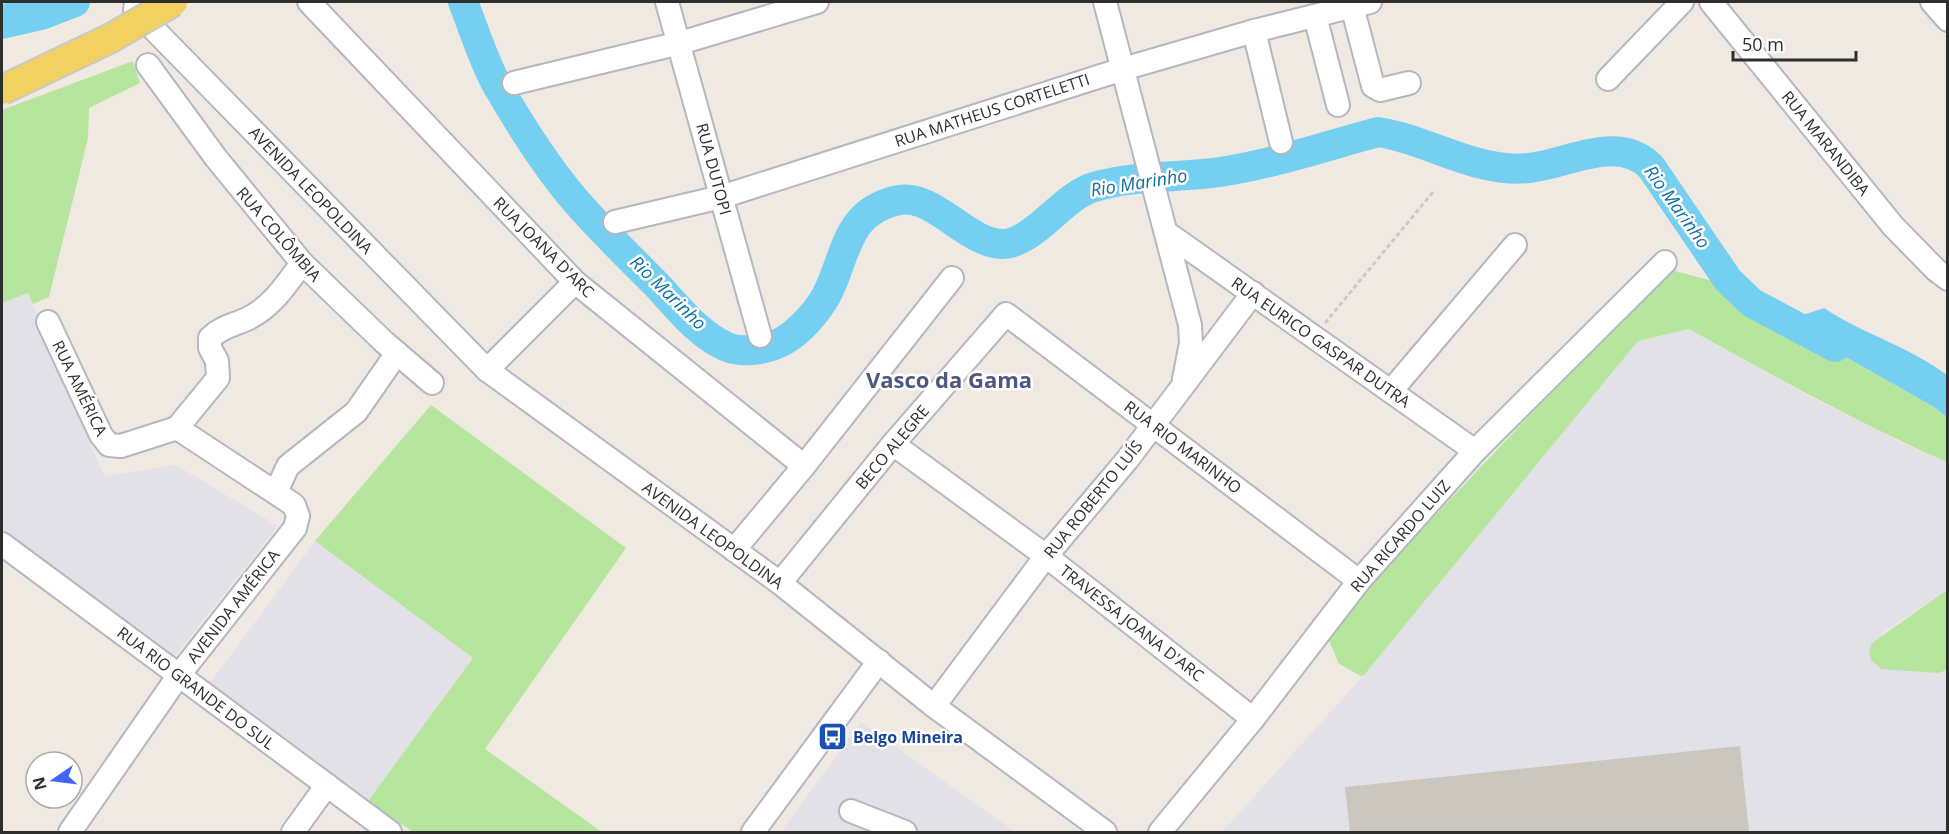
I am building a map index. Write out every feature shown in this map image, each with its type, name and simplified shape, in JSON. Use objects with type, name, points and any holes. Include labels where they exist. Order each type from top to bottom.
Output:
[{"type":"main road","points":[[2,90],[111,38],[173,2]]},
{"type":"main road","points":[[2,71],[136,4]]},
{"type":"street","name":"RUA JOANA D'ARC","points":[[309,2],[575,282],[804,466]]},
{"type":"street","name":"RUA DUTOPI","points":[[667,2],[760,336]]},
{"type":"street","points":[[514,83],[680,43],[817,2]]},
{"type":"street","points":[[1105,2],[1190,325],[1191,343],[1183,383]]},
{"type":"street","points":[[1608,79],[1682,2]]},
{"type":"street","name":"RUA MARANDIBA","points":[[1711,2],[1893,226],[1947,279]]},
{"type":"street","points":[[1932,2],[1947,20]]},
{"type":"street","name":"AVENIDA LEOPOLDINA","points":[[136,4],[487,370],[780,583],[934,706],[1105,832]]},
{"type":"street","points":[[1361,4],[1373,86],[1380,90],[1409,83]]},
{"type":"street","name":"RUA MATHEUS CORTELETTI","points":[[615,222],[722,196],[1123,69],[1254,31],[1361,4]]},
{"type":"street","points":[[1315,16],[1338,105]]},
{"type":"street","points":[[1254,31],[1281,142]]},
{"type":"street","name":"RUA COLÔMBIA","points":[[148,65],[216,158],[302,263],[432,383]]},
{"type":"street","name":"RUA EURICO GASPAR DUTRA","points":[[1167,233],[1475,452]]},
{"type":"street","points":[[1391,391],[1515,245]]},
{"type":"street","name":"RUA RICARDO LUIZ","points":[[1160,832],[1253,719],[1359,581],[1475,452],[1665,262]]},
{"type":"street","points":[[302,263],[273,302],[248,318],[217,331],[210,338],[210,348],[217,361],[218,378],[177,428],[276,492],[288,466],[356,412],[397,353]]},
{"type":"street","points":[[734,550],[804,466],[952,278]]},
{"type":"street","points":[[487,370],[575,282]]},
{"type":"street","name":"RUA ROBERTO LUÍS","points":[[934,706],[1046,556],[1127,460],[1253,293]]},
{"type":"street","name":"RUA RIO MARINHO","points":[[1006,314],[1359,581]]},
{"type":"street","name":"BECO ALEGRE","points":[[780,583],[893,444],[1006,314]]},
{"type":"street","name":"RUA AMÉRICA","points":[[48,322],[101,435],[109,445],[121,446],[177,428]]},
{"type":"street","name":"TRAVESSA JOANA D'ARC","points":[[893,444],[1046,556],[1253,719]]},
{"type":"street","name":"AVENIDA AMÉRICA","points":[[70,832],[179,675],[295,528],[298,516],[294,505],[276,492]]},
{"type":"street","name":"RUA RIO GRANDE DO SUL","points":[[2,544],[390,832]]},
{"type":"street","points":[[753,832],[879,661]]},
{"type":"street","points":[[293,832],[327,786]]},
{"type":"street","points":[[851,811],[905,832]]},
{"type":"path","points":[[1314,336],[1433,192]]},
{"type":"shaded area","points":[[28,293],[104,476],[176,465],[278,526],[171,661],[2,535],[2,303]]},
{"type":"shaded area","points":[[1689,329],[1809,396],[1900,442],[1947,462],[1947,590],[1881,634],[1938,673],[1947,670],[1947,832],[1222,832],[1364,675],[1638,341]]},
{"type":"shaded area","points":[[315,541],[473,658],[368,801],[210,683]]},
{"type":"shaded area","points":[[861,722],[1015,832],[781,832]]},
{"type":"green space","points":[[133,61],[140,83],[89,108],[88,138],[49,297],[33,304],[28,293],[2,303],[2,110]]},
{"type":"green space","points":[[1667,269],[1736,287],[1830,348],[1934,407],[1947,417],[1947,462],[1849,415],[1689,329],[1638,341],[1364,675],[1361,676],[1339,664],[1327,636],[1334,623]]},
{"type":"green space","points":[[431,405],[626,548],[485,749],[602,832],[413,832],[368,801],[473,658],[315,541]]},
{"type":"green space","points":[[1947,590],[1947,670],[1938,673],[1881,669],[1871,660],[1869,650],[1872,643]]},
{"type":"water","points":[[8,2],[73,2],[2,34],[2,5]]},
{"type":"water","points":[[1824,308],[1854,326],[1918,356],[1947,375],[1947,417],[1934,407],[1800,329],[1800,316]]},
{"type":"building","points":[[1740,746],[1749,832],[1350,832],[1345,787]]},
{"type":"waterway","name":"Rio Marinho","points":[[2,24],[41,15],[75,2]]},
{"type":"waterway","name":"Rio Marinho","points":[[463,2],[497,85],[534,145],[564,187],[688,319],[716,342],[734,349],[757,350],[772,346],[785,340],[803,326],[826,296],[857,225],[867,214],[881,206],[899,200],[912,200],[925,204],[977,236],[990,242],[1003,244],[1015,242],[1026,236],[1071,199],[1094,187],[1125,180],[1240,169],[1378,132],[1415,141],[1471,161],[1510,168],[1529,168],[1608,151],[1624,152],[1638,157],[1651,167],[1728,280],[1752,303],[1835,347]]},
{"type":"place","name":"Belgo Mineira","points":[[832,737]]},
{"type":"district","name":"Vasco da Gama","points":[[949,380]]}]
